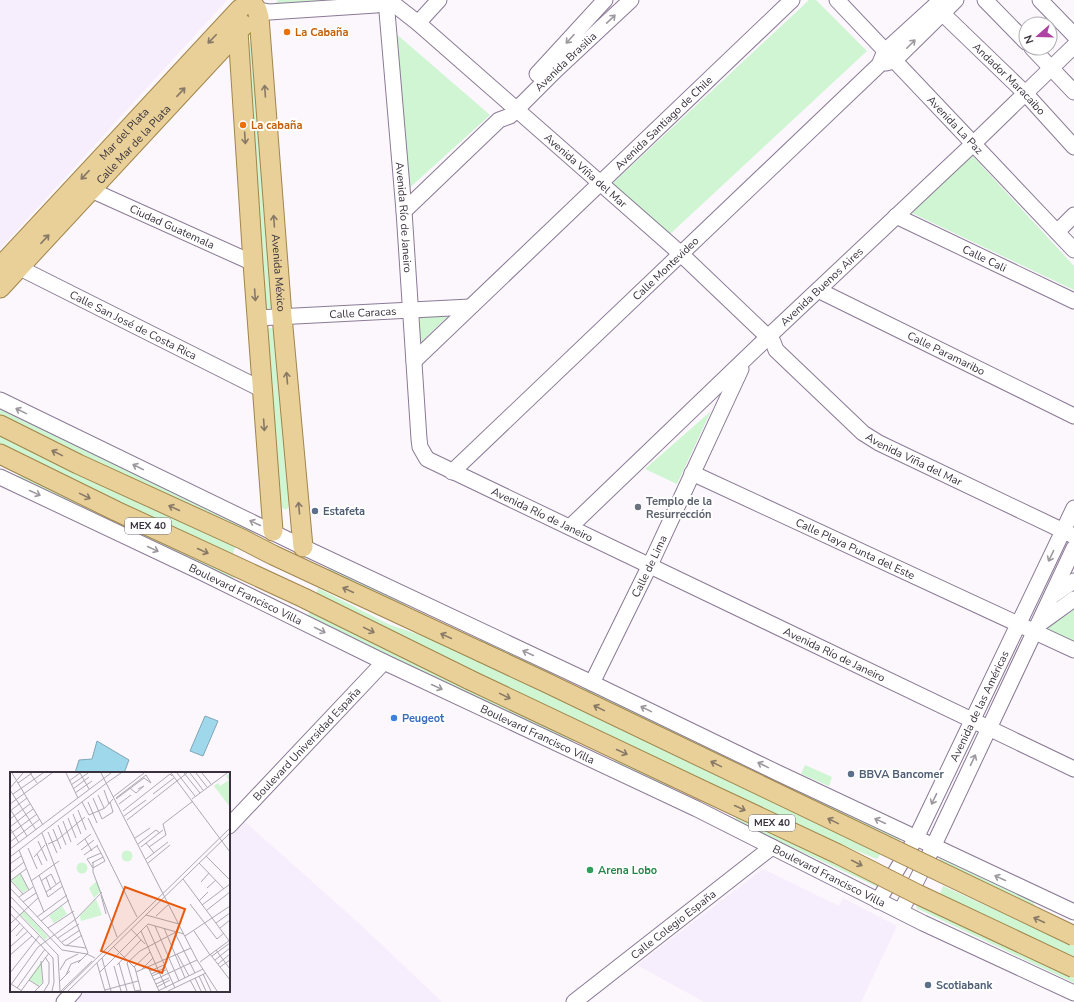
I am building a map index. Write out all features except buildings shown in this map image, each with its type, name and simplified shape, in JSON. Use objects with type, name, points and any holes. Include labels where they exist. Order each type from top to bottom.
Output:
[{"type":"main road","name":"Mar del Plata","points":[[8,265],[255,2]]},
{"type":"main road","name":"Avenida México","points":[[255,2],[259,17],[282,316],[303,547]]},
{"type":"main road","name":"Calle Mar de la Plata","points":[[0,288],[8,265],[91,190],[236,23]]},
{"type":"main road","points":[[236,23],[256,318],[273,531]]},
{"type":"main road","name":"MEX 40","points":[[0,425],[78,464],[242,539],[273,555],[552,685],[1074,936]]},
{"type":"main road","name":"Boulevard Francisco Villa","points":[[0,454],[116,512],[304,598],[470,680],[838,854],[917,894],[1074,968]]},
{"type":"main road","points":[[0,470],[20,464]]},
{"type":"street","points":[[418,23],[439,0]]},
{"type":"street","name":"Avenida Brasilia","points":[[507,111],[548,62],[605,0]]},
{"type":"street","name":"Avenida Brasilia","points":[[404,211],[507,111],[556,70],[631,0]]},
{"type":"street","name":"Avenida Santiago de Chile","points":[[414,361],[792,0]]},
{"type":"street","name":"Avenida La Paz","points":[[837,0],[1074,250]]},
{"type":"street","name":"Calle Montevideo","points":[[452,472],[941,6],[956,0]]},
{"type":"street","points":[[985,0],[1018,34]]},
{"type":"street","points":[[1040,0],[1074,35]]},
{"type":"street","points":[[255,2],[269,12],[384,5]]},
{"type":"street","name":"Avenida Viña del Mar","points":[[384,5],[395,5],[418,23],[507,111]]},
{"type":"street","name":"Avenida Viña del Mar","points":[[384,5],[411,30],[597,186],[677,257],[765,340],[768,348],[776,350],[855,427],[870,438],[1069,534]]},
{"type":"street","name":"Avenida Río de Janeiro","points":[[384,5],[404,211],[420,447],[427,459],[1074,769]]},
{"type":"street","name":"Andador Maracaibo","points":[[941,6],[1025,93],[1074,147]]},
{"type":"street","name":"Avenida Buenos Aires","points":[[570,527],[1074,46]]},
{"type":"street","points":[[1040,56],[1074,92]]},
{"type":"street","name":"Ciudad Guatemala","points":[[91,190],[253,263]]},
{"type":"street","points":[[1057,232],[1074,215]]},
{"type":"street","name":"Calle Cali","points":[[896,216],[1074,300]]},
{"type":"street","name":"Calle San José de Costa Rica","points":[[8,265],[262,389]]},
{"type":"street","name":"Calle Paramaribo","points":[[818,290],[1074,416]]},
{"type":"street","name":"Calle Caracas","points":[[256,318],[470,307]]},
{"type":"street","name":"Calle de Lima","points":[[592,683],[650,565],[744,360]]},
{"type":"street","points":[[0,400],[273,531],[303,547],[1074,912]]},
{"type":"street","name":"Calle Playa Punta del Este","points":[[692,473],[1018,624],[1036,629],[1074,650]]},
{"type":"street","name":"Boulevard Francisco Villa","points":[[0,477],[201,572],[384,662],[697,809],[923,923],[1074,993]]},
{"type":"street","name":"Avenida de las Américas","points":[[878,901],[916,838],[1018,624],[1069,534],[1074,508]]},
{"type":"street","name":"Avenida de las Américas","points":[[901,911],[924,866],[1074,548]]},
{"type":"street","points":[[1051,597],[1072,586]]},
{"type":"street","points":[[1036,629],[1074,599]]},
{"type":"street","name":"Boulevard Universidad España","points":[[230,825],[384,662]]},
{"type":"street","name":"Calle Colegio España","points":[[574,1002],[772,847]]},
{"type":"street","points":[[64,1002],[73,992]]},
{"type":"shaded area","points":[[0,0],[227,0],[0,249]]},
{"type":"shaded area","points":[[242,819],[364,928],[442,1002],[73,1002],[83,992],[230,992],[230,832]]},
{"type":"shaded area","points":[[763,869],[839,906],[843,898],[897,926],[861,1002],[704,1002],[637,965]]},
{"type":"green space","points":[[278,0],[346,0],[274,5]]},
{"type":"green space","points":[[809,0],[816,0],[867,51],[669,235],[612,184]]},
{"type":"green space","points":[[394,32],[490,115],[405,192]]},
{"type":"green space","points":[[251,42],[256,42],[273,307],[269,309],[265,308],[245,46]]},
{"type":"green space","points":[[970,153],[1074,266],[1074,290],[912,213]]},
{"type":"green space","points":[[412,314],[448,316],[415,348]]},
{"type":"green space","points":[[265,329],[275,329],[293,501],[286,510],[276,504]]},
{"type":"green space","points":[[0,409],[254,530],[252,539],[0,418]]},
{"type":"green space","points":[[711,411],[677,484],[645,469]]},
{"type":"green space","points":[[0,432],[236,543],[233,554],[146,518],[0,447]]},
{"type":"green space","points":[[6,475],[28,476],[234,577],[233,583]]},
{"type":"green space","points":[[330,566],[405,604],[415,617],[326,573]]},
{"type":"green space","points":[[318,588],[388,624],[434,640],[545,690],[881,853],[877,859],[798,827],[315,600]]},
{"type":"green space","points":[[1074,610],[1074,644],[1043,631]]},
{"type":"green space","points":[[309,612],[581,739],[568,742],[307,622]]},
{"type":"green space","points":[[481,637],[557,673],[547,676],[478,642]]},
{"type":"green space","points":[[569,688],[588,688],[902,836],[898,844]]},
{"type":"green space","points":[[616,757],[673,784],[670,791],[613,763]]},
{"type":"green space","points":[[805,765],[832,777],[829,786],[801,774]]},
{"type":"green space","points":[[737,814],[885,883],[882,889],[735,821]]},
{"type":"green space","points":[[941,857],[1032,899],[1036,908],[937,863]]},
{"type":"green space","points":[[943,886],[1074,946],[1074,962],[939,896]]},
{"type":"green space","points":[[919,902],[1074,975],[1074,983],[916,908]]},
{"type":"water","points":[[205,716],[218,721],[203,756],[190,751]]},
{"type":"water","points":[[97,741],[129,760],[124,772],[75,772],[79,760],[92,759]]},
{"type":"place","name":"La Cabaña","points":[[287,32]]},
{"type":"place","name":"La cabaña","points":[[243,125]]},
{"type":"place","name":"Templo de la Resurrección","points":[[638,507]]},
{"type":"place","name":"Estafeta","points":[[315,511]]},
{"type":"place","name":"Peugeot","points":[[394,718]]},
{"type":"place","name":"BBVA Bancomer","points":[[851,774]]},
{"type":"place","name":"Arena Lobo","points":[[590,870]]},
{"type":"place","name":"Scotiabank","points":[[928,985]]}]
